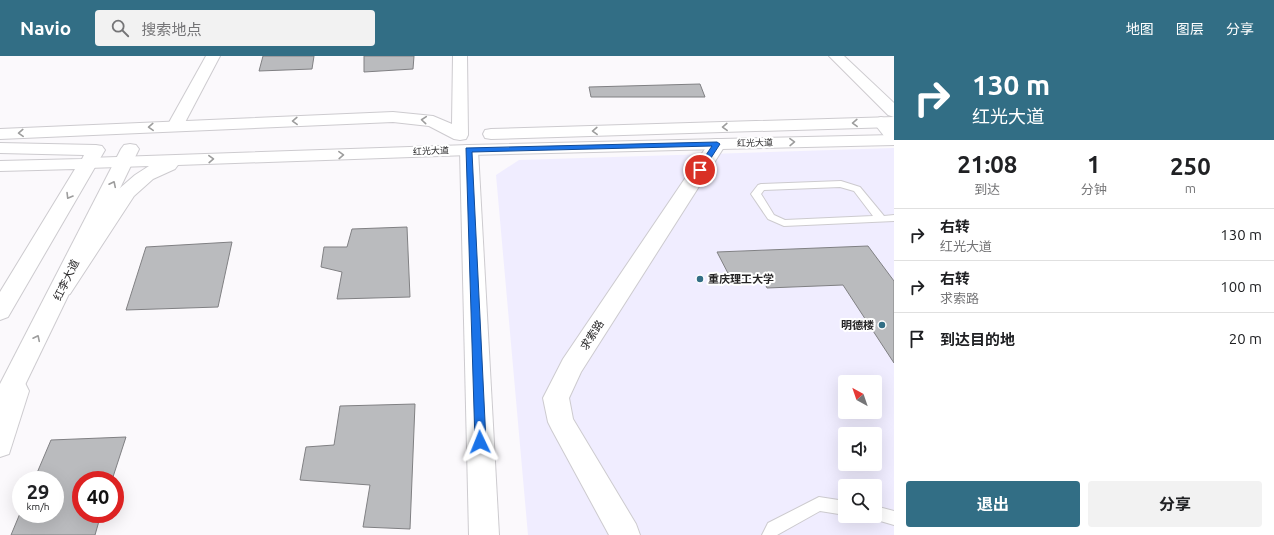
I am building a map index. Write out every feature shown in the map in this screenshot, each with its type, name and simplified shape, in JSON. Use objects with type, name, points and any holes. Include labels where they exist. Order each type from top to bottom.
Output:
[{"type":"main road","points":[[175,126],[213,56]]},
{"type":"main road","points":[[460,56],[484,535]]},
{"type":"main road","points":[[836,56],[894,112]]},
{"type":"main road","points":[[0,134],[393,117],[433,121],[464,142]]},
{"type":"main road","points":[[887,122],[894,136]]},
{"type":"main road","name":"红光大道","points":[[92,157],[464,142],[887,122]]},
{"type":"main road","name":"红光大道","points":[[127,156],[184,160],[464,142],[717,144],[894,140]]},
{"type":"main road","name":"求索路","points":[[625,535],[561,422],[556,398],[572,366],[717,144]]},
{"type":"main road","points":[[0,148],[92,157]]},
{"type":"main road","name":"红李大道","points":[[0,410],[22,369],[127,156]]},
{"type":"main road","points":[[0,166],[92,157]]},
{"type":"main road","points":[[0,311],[92,157]]},
{"type":"main road","points":[[62,288],[127,192],[138,181],[162,166],[184,160]]},
{"type":"main road","points":[[0,445],[22,369]]},
{"type":"lane","points":[[881,219],[857,189],[841,184],[761,187],[756,194],[771,217],[784,222],[881,219],[894,218]]},
{"type":"lane","points":[[769,535],[773,528],[819,504],[838,507]]},
{"type":"lane","points":[[882,515],[894,518]]},
{"type":"shaded area","name":"重庆理工大学","points":[[894,148],[894,535],[528,535],[496,175],[519,160]]},
{"type":"building","points":[[263,56],[314,56],[312,69],[259,71]]},
{"type":"building","points":[[364,56],[414,56],[413,69],[364,72]]},
{"type":"building","points":[[700,84],[705,97],[591,97],[589,87]]},
{"type":"building","points":[[407,227],[410,297],[337,299],[342,272],[321,267],[324,247],[347,247],[352,229]]},
{"type":"building","points":[[232,242],[218,307],[126,310],[146,247]]},
{"type":"building","name":"明德楼","points":[[868,246],[894,281],[894,363],[843,285],[767,288],[762,278],[731,279],[717,252]]},
{"type":"building","points":[[415,404],[410,529],[363,527],[370,485],[300,480],[306,447],[334,445],[340,406]]},
{"type":"building","points":[[126,437],[115,471],[72,471],[72,523],[98,523],[95,535],[11,535],[16,523],[64,523],[64,471],[38,471],[51,440]]},
{"type":"place","name":"重庆理工大学","points":[[700,279]]},
{"type":"place","name":"明德楼","points":[[882,325]]},
{"type":"route","points":[[480,442],[469,150],[717,144],[700,170]]}]
